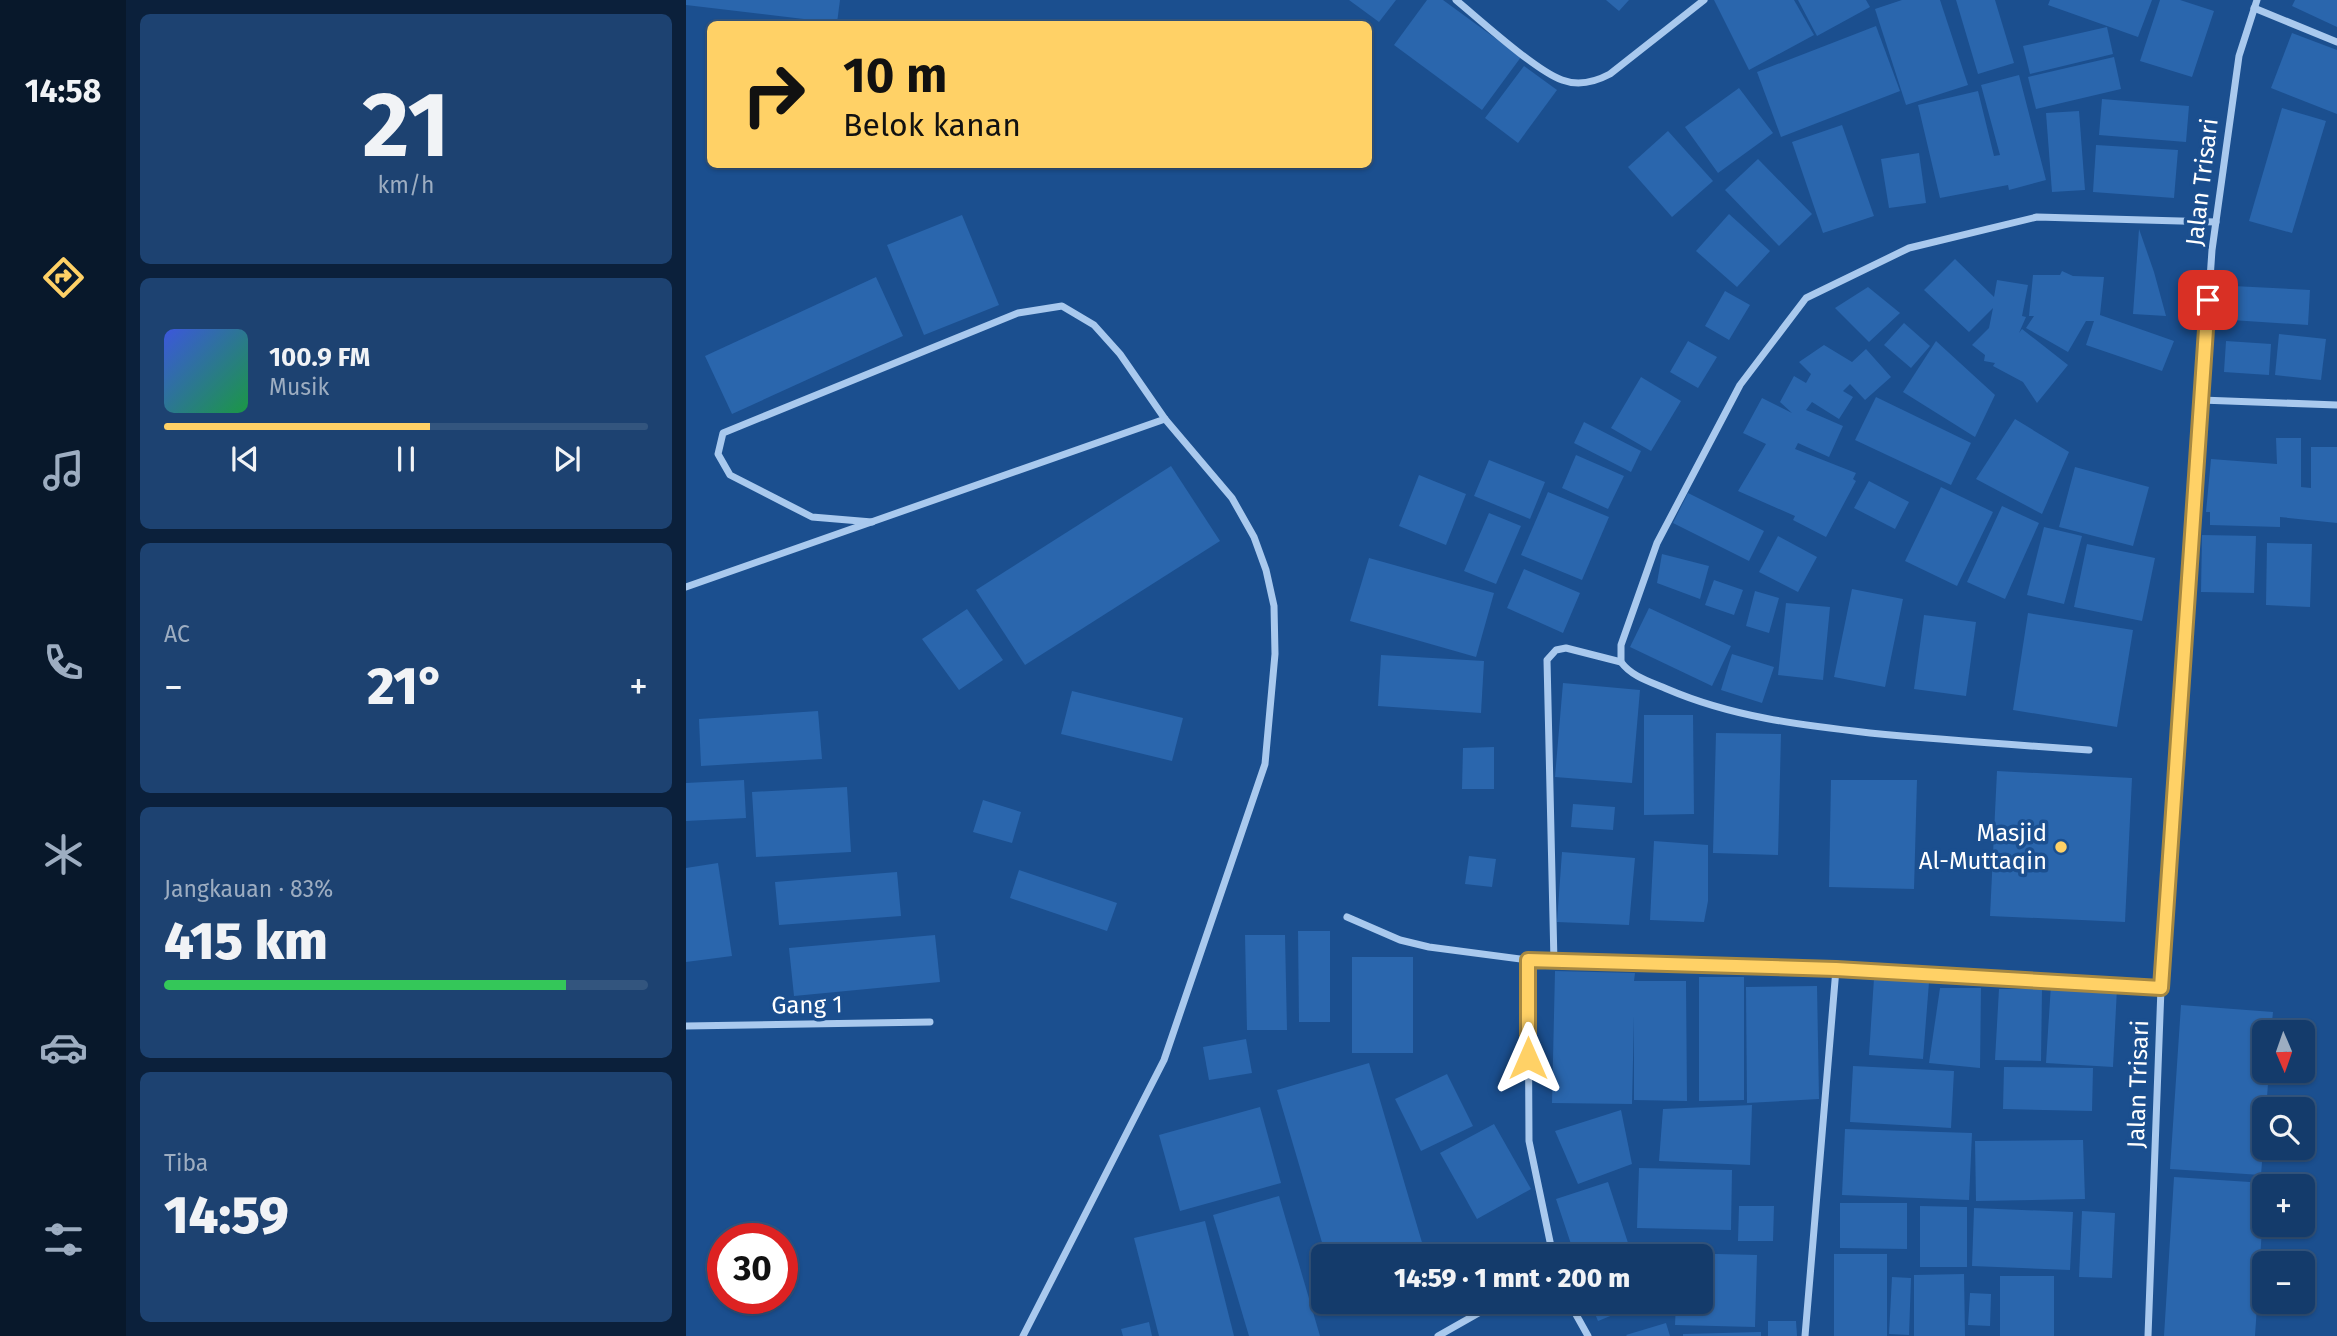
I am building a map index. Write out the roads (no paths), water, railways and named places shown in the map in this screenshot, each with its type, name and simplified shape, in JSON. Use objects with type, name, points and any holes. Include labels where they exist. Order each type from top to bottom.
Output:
[{"type":"street","points":[[1456,0],[1552,76],[1575,83],[1593,81],[1609,74],[1704,0]]},
{"type":"street","points":[[2256,4],[2337,42]]},
{"type":"street","name":"Jalan Trisari","points":[[2148,1336],[2161,988],[2201,400],[2216,222],[2239,56],[2256,4]]},
{"type":"street","points":[[1622,662],[1621,645],[1657,543],[1740,385],[1807,298],[1909,248],[2037,217],[2216,222]]},
{"type":"street","points":[[872,522],[812,517],[730,475],[718,454],[723,433],[1018,313],[1062,306],[1094,325],[1120,354],[1165,419],[1232,498],[1254,537],[1266,570],[1274,606],[1275,654],[1265,764],[1164,1060],[1023,1336]]},
{"type":"street","points":[[2201,400],[2337,405]]},
{"type":"street","points":[[686,587],[1165,419]]},
{"type":"street","points":[[1554,962],[1548,660],[1556,650],[1566,648],[1622,662],[1634,675],[1705,705],[1788,724],[1957,742],[2089,750]]},
{"type":"street","points":[[1347,917],[1400,940],[1429,947],[1528,960],[1836,969],[2161,988]]},
{"type":"street","points":[[1528,960],[1529,1141],[1550,1244]]},
{"type":"street","points":[[1805,1336],[1836,969]]},
{"type":"street","name":"Gang 1","points":[[686,1027],[930,1022]]},
{"type":"street","points":[[1438,1336],[1477,1314]]},
{"type":"street","points":[[1576,1314],[1588,1336]]},
{"type":"place","name":"Masjid Al-Muttaqin","points":[[2061,847]]}]
